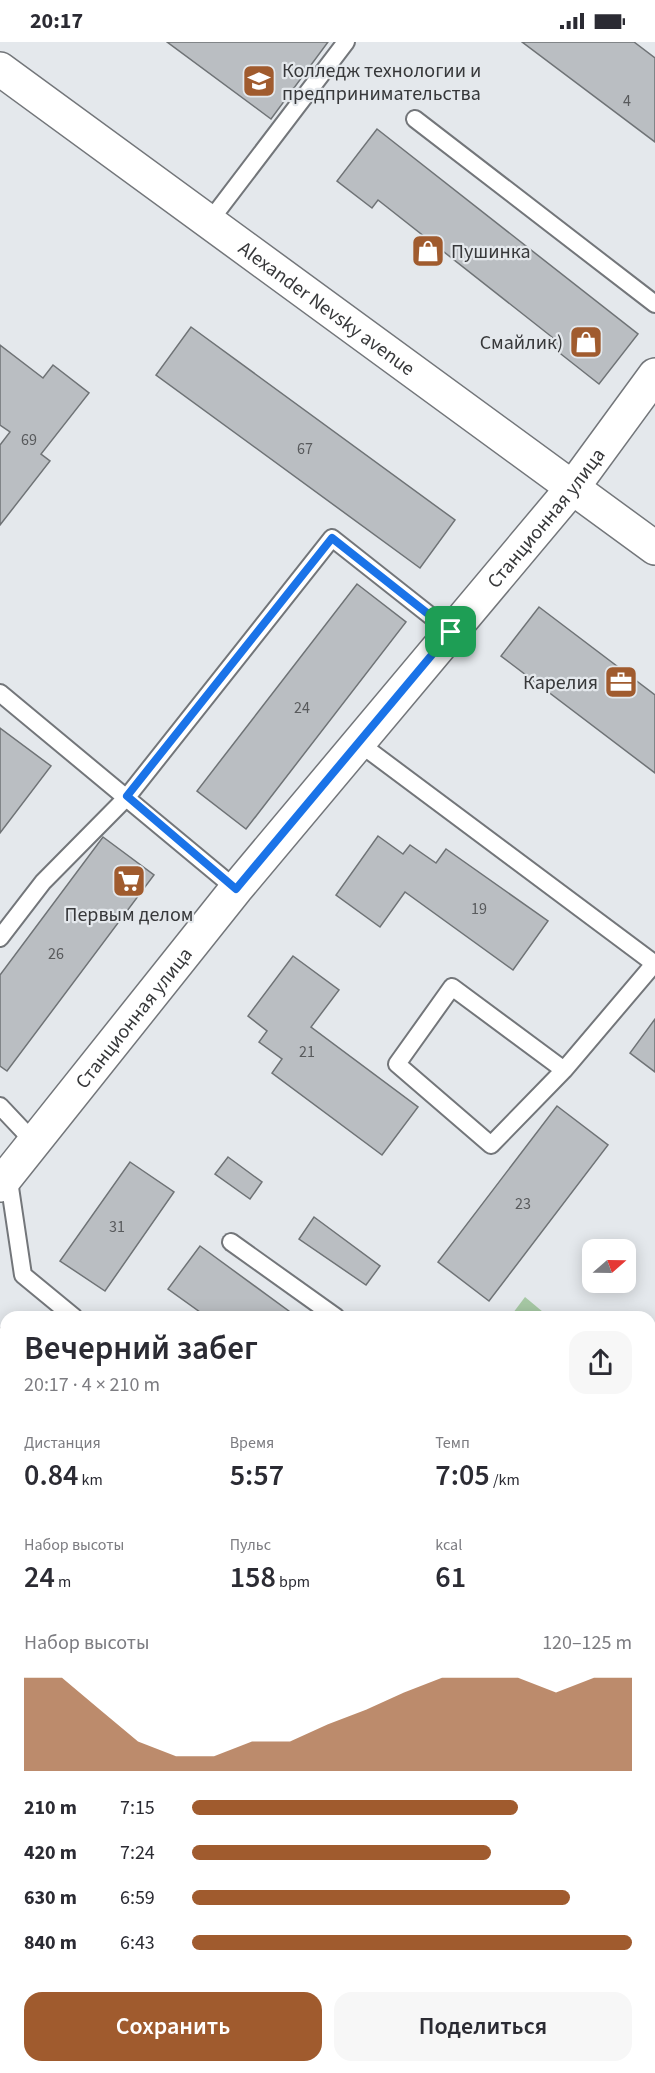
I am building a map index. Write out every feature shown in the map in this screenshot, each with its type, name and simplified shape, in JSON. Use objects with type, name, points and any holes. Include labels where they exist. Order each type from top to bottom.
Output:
[{"type":"street","name":"Alexander Nevsky avenue","points":[[0,69],[655,548]]},
{"type":"street","name":"Станционная улица","points":[[3,1176],[236,889],[573,487],[655,375]]},
{"type":"lane","points":[[209,222],[346,42]]},
{"type":"lane","points":[[415,119],[655,304]]},
{"type":"lane","points":[[0,938],[43,882],[127,796],[332,538],[451,632]]},
{"type":"lane","points":[[0,693],[127,796],[236,889]]},
{"type":"lane","points":[[359,743],[655,964],[564,1070],[491,1145],[397,1064],[452,987],[564,1070]]},
{"type":"lane","points":[[0,1106],[33,1141]]},
{"type":"lane","points":[[3,1176],[23,1275],[67,1311]]},
{"type":"lane","points":[[231,1242],[328,1311]]},
{"type":"green space","points":[[525,1297],[542,1311],[514,1311]]},
{"type":"building","name":"Колледж технологии и предпринимательства","points":[[167,42],[328,42],[271,119]]},
{"type":"building","points":[[522,42],[634,42],[655,58],[655,142]]},
{"type":"building","points":[[377,129],[638,334],[599,384],[552,347],[557,341],[378,200],[372,208],[337,181]]},
{"type":"building","points":[[191,327],[455,520],[420,568],[156,375]]},
{"type":"building","points":[[0,345],[43,378],[53,365],[89,393],[41,454],[50,461],[0,525],[0,445],[10,432],[0,425]]},
{"type":"building","points":[[357,584],[406,622],[246,829],[197,791]]},
{"type":"building","points":[[539,607],[655,695],[655,773],[501,656]]},
{"type":"building","points":[[0,728],[51,766],[0,833]]},
{"type":"building","points":[[378,836],[403,854],[410,845],[436,863],[446,849],[548,921],[513,970],[405,892],[380,927],[336,895]]},
{"type":"building","points":[[103,837],[154,875],[7,1071],[0,1066],[0,975]]},
{"type":"building","points":[[293,956],[339,990],[311,1027],[418,1107],[382,1155],[272,1073],[282,1059],[259,1042],[267,1031],[248,1016]]},
{"type":"building","points":[[655,1019],[655,1072],[630,1053]]},
{"type":"building","points":[[557,1106],[608,1145],[489,1301],[438,1262]]},
{"type":"building","points":[[228,1157],[262,1182],[250,1199],[215,1174]]},
{"type":"building","points":[[130,1162],[174,1192],[105,1291],[60,1261]]},
{"type":"building","points":[[314,1217],[380,1266],[366,1285],[299,1239]]},
{"type":"building","points":[[200,1246],[289,1311],[199,1311],[168,1289]]},
{"type":"place","name":"Колледж технологии и предпринимательства","points":[[259,81]]},
{"type":"place","name":"Пушинка","points":[[428,251]]},
{"type":"place","name":"Смайлик)","points":[[586,342]]},
{"type":"place","name":"Карелия","points":[[621,682]]},
{"type":"place","name":"Первым делом","points":[[129,881]]},
{"type":"route","points":[[332,538],[451,632],[236,889],[127,796],[332,538]]}]
